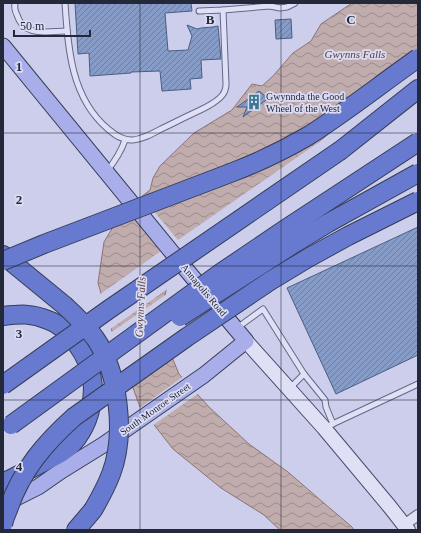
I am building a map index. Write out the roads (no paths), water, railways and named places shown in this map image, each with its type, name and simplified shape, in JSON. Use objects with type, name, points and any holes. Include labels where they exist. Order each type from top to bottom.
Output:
[{"type":"highway","points":[[3,261],[233,172],[282,150],[307,136],[418,58]]},
{"type":"highway","points":[[341,150],[418,89]]},
{"type":"highway","points":[[3,385],[114,305],[341,150],[418,103]]},
{"type":"highway","points":[[7,428],[219,274],[418,142]]},
{"type":"highway","points":[[7,428],[295,242],[418,173]]},
{"type":"highway","points":[[3,525],[14,492],[26,470],[58,431],[74,417],[194,332],[270,281],[348,236],[418,201]]},
{"type":"highway","points":[[3,255],[64,305],[81,321],[95,338],[111,373],[119,415],[117,454],[112,473],[104,491],[93,510],[76,530]]},
{"type":"highway","points":[[3,316],[17,314],[33,315],[50,320],[63,328],[82,352],[87,361],[92,378],[92,400],[88,418],[81,432],[72,443],[62,452],[3,483]]},
{"type":"highway","points":[[3,476],[45,461]]},
{"type":"main road","name":"Annapolis Road","points":[[3,46],[246,341],[289,389],[328,426],[406,527]]},
{"type":"main road","name":"South Monroe Street","points":[[3,504],[38,487],[104,445],[204,374],[246,341]]},
{"type":"main road","name":"South Monroe Street","points":[[3,492],[38,478],[61,471]]},
{"type":"street","points":[[406,527],[418,515]]},
{"type":"lane","points":[[15,3],[14,7],[18,21],[26,30],[38,32],[67,31]]},
{"type":"lane","points":[[64,3],[70,56],[76,81],[88,108],[105,127],[116,136],[125,140],[144,138],[214,102],[223,95],[226,84],[223,10]]},
{"type":"lane","points":[[199,10],[223,10],[270,5],[280,8],[295,3]]},
{"type":"lane","points":[[106,172],[121,151],[125,140]]},
{"type":"lane","points":[[236,329],[263,309],[304,374],[325,400],[328,426],[418,384]]},
{"type":"lane","points":[[289,389],[304,374]]},
{"type":"water","name":"Gwynns Falls","points":[[352,3],[418,3],[418,63],[369,98],[318,143],[234,209],[170,273],[165,295],[169,350],[179,374],[209,407],[249,444],[288,472],[354,530],[280,530],[264,515],[221,488],[173,449],[140,407],[112,331],[98,283],[104,242],[122,212],[150,190],[153,178],[160,166],[194,133],[232,110],[252,84],[262,86],[293,53],[311,41],[321,24]]},
{"type":"place","name":"Gwynnda the Good Wheel of the West","points":[[254,102]]}]
